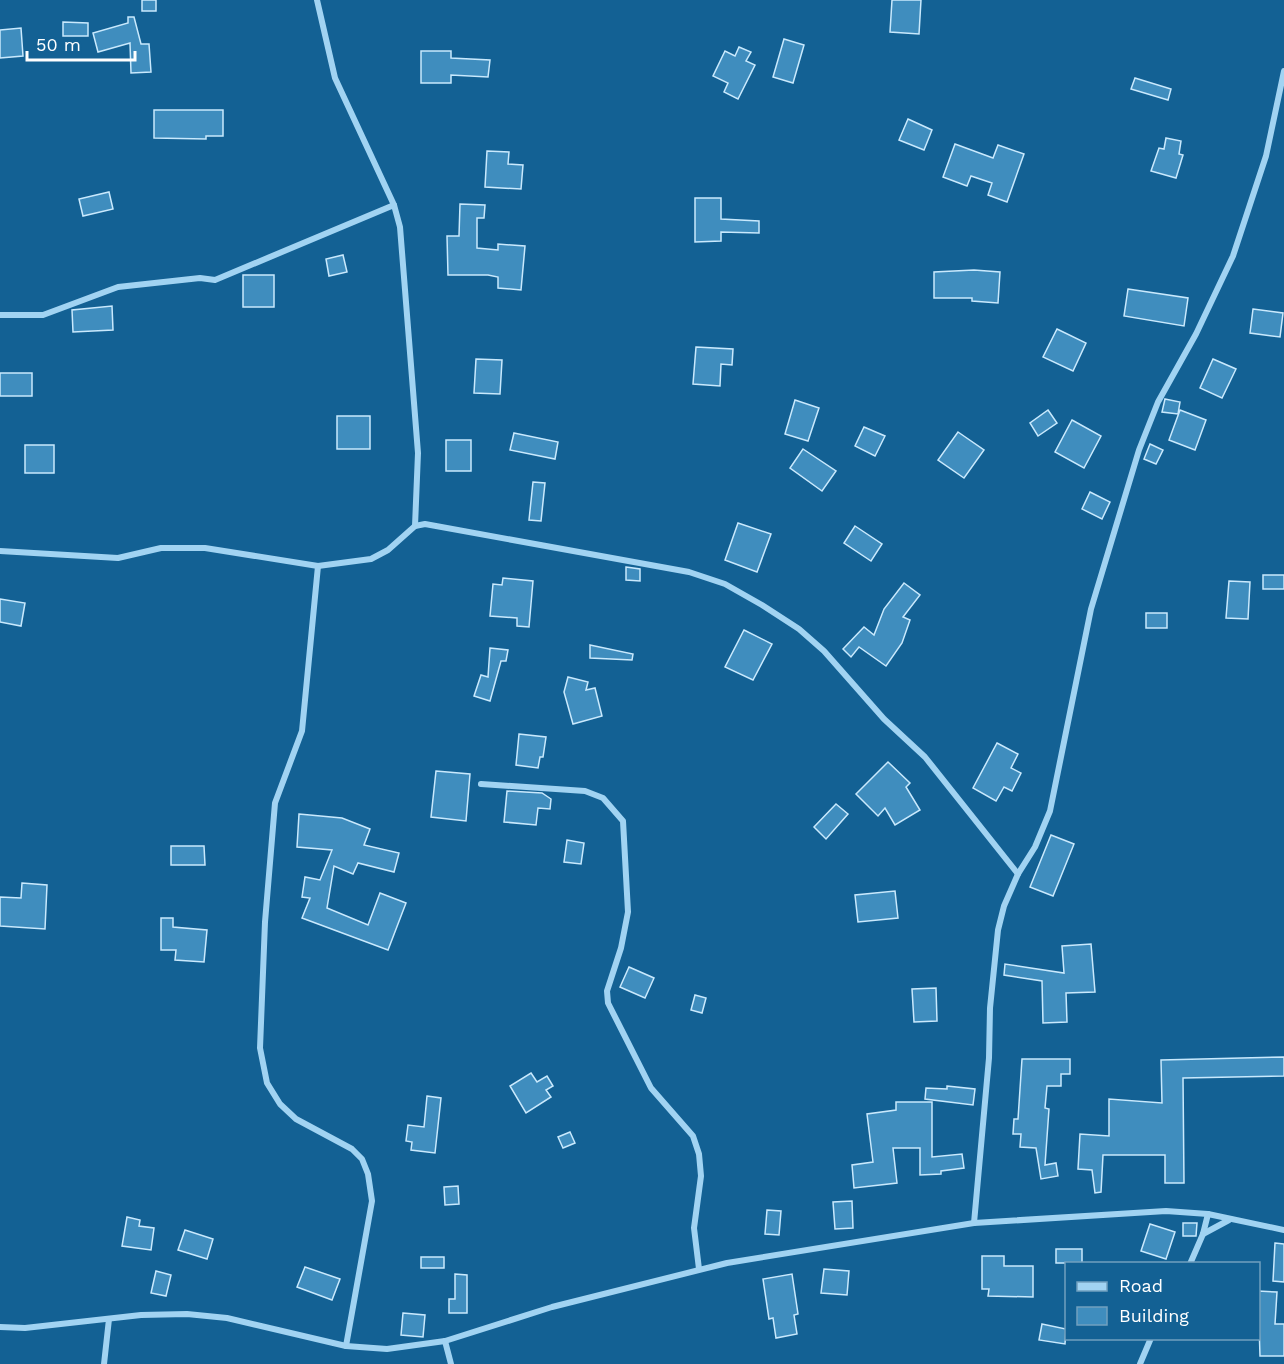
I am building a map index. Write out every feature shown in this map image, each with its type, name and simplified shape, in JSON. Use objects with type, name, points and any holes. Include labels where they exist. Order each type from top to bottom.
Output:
[{"type":"street","points":[[317,0],[335,78],[394,205],[402,246],[418,453],[415,526]]},
{"type":"street","points":[[974,1222],[998,930],[1004,906],[1018,874],[1035,847],[1050,811],[1091,609],[1140,450],[1158,402],[1196,334],[1233,256],[1266,156],[1284,71]]},
{"type":"street","points":[[0,315],[43,315],[118,287],[200,278],[215,280],[394,205]]},
{"type":"street","points":[[0,551],[118,558],[160,548],[205,548],[318,566],[371,559],[388,550],[415,526],[439,525],[689,573],[725,584],[799,629],[824,651],[884,719],[925,756],[1018,874]]},
{"type":"street","points":[[318,566],[302,731],[275,803],[265,922],[260,1048],[267,1083],[280,1104],[296,1119],[352,1149],[362,1159],[368,1174],[372,1201],[346,1346]]},
{"type":"street","points":[[481,784],[585,791],[603,798],[623,822],[628,912],[621,948],[607,992],[608,1003],[651,1088],[693,1136],[699,1154],[701,1176],[694,1228],[699,1269]]},
{"type":"street","points":[[0,1327],[25,1328],[153,1314],[227,1318],[346,1346],[387,1349],[445,1341],[552,1307],[699,1269],[974,1222],[1166,1212],[1208,1214],[1284,1230]]},
{"type":"street","points":[[1190,1262],[1203,1234],[1208,1214]]},
{"type":"street","points":[[1203,1234],[1230,1220]]},
{"type":"street","points":[[104,1364],[109,1319]]},
{"type":"street","points":[[1140,1364],[1150,1340]]},
{"type":"street","points":[[445,1341],[451,1364]]},
{"type":"building","points":[[142,0],[156,0],[156,11],[142,11]]},
{"type":"building","points":[[892,0],[921,0],[919,34],[890,32]]},
{"type":"building","points":[[128,17],[134,17],[141,44],[149,44],[151,72],[131,73],[130,43],[98,52],[93,33],[128,23]]},
{"type":"building","points":[[63,22],[88,23],[88,36],[63,36]]},
{"type":"building","points":[[21,28],[23,56],[0,58],[0,30]]},
{"type":"building","points":[[784,39],[804,45],[793,83],[773,77]]},
{"type":"building","points":[[739,47],[751,52],[746,61],[755,65],[738,99],[724,92],[728,83],[713,76],[725,51],[735,56]]},
{"type":"building","points":[[421,51],[451,51],[451,58],[490,60],[488,77],[451,75],[451,83],[421,83]]},
{"type":"building","points":[[1135,78],[1171,89],[1168,100],[1131,89]]},
{"type":"building","points":[[154,110],[223,110],[223,136],[206,136],[206,139],[154,138]]},
{"type":"building","points":[[908,119],[932,130],[924,150],[899,140]]},
{"type":"building","points":[[1166,138],[1181,141],[1179,154],[1183,155],[1176,178],[1151,171],[1159,148],[1164,149]]},
{"type":"building","points":[[955,144],[993,158],[998,145],[1024,154],[1007,202],[988,195],[992,183],[971,176],[967,186],[943,177]]},
{"type":"building","points":[[487,151],[509,152],[508,164],[523,165],[521,189],[485,187]]},
{"type":"building","points":[[109,192],[113,209],[83,216],[79,199]]},
{"type":"building","points":[[695,198],[721,198],[721,219],[759,221],[759,233],[721,232],[721,241],[695,242]]},
{"type":"building","points":[[460,204],[485,205],[484,218],[477,218],[477,248],[498,250],[498,244],[525,246],[521,290],[498,288],[498,277],[448,275],[447,236],[459,236]]},
{"type":"building","points":[[343,255],[347,272],[329,276],[326,259]]},
{"type":"building","points":[[974,270],[1000,272],[998,303],[972,301],[972,298],[934,298],[934,272]]},
{"type":"building","points":[[243,275],[274,275],[274,307],[243,307]]},
{"type":"building","points":[[1128,289],[1188,298],[1184,326],[1124,316]]},
{"type":"building","points":[[112,306],[113,330],[73,332],[72,310]]},
{"type":"building","points":[[1253,309],[1283,313],[1280,337],[1250,333]]},
{"type":"building","points":[[1057,329],[1086,343],[1073,371],[1043,357]]},
{"type":"building","points":[[696,347],[733,349],[732,365],[721,364],[720,386],[693,384]]},
{"type":"building","points":[[476,359],[502,360],[500,394],[474,393]]},
{"type":"building","points":[[1213,359],[1236,369],[1222,398],[1200,388]]},
{"type":"building","points":[[0,373],[32,373],[32,396],[0,396]]},
{"type":"building","points":[[1165,399],[1180,402],[1178,414],[1162,412]]},
{"type":"building","points":[[795,400],[819,408],[808,441],[785,434]]},
{"type":"building","points":[[1048,410],[1057,423],[1038,436],[1030,423]]},
{"type":"building","points":[[1180,410],[1206,420],[1195,450],[1169,440]]},
{"type":"building","points":[[337,416],[370,416],[370,449],[337,449]]},
{"type":"building","points":[[1072,420],[1101,436],[1084,468],[1055,452]]},
{"type":"building","points":[[864,427],[885,436],[875,456],[855,446]]},
{"type":"building","points":[[958,432],[984,450],[964,478],[938,460]]},
{"type":"building","points":[[514,433],[558,442],[555,459],[510,450]]},
{"type":"building","points":[[446,440],[471,440],[471,471],[446,471]]},
{"type":"building","points":[[1150,444],[1163,450],[1156,464],[1144,459]]},
{"type":"building","points":[[25,445],[54,445],[54,473],[25,473]]},
{"type":"building","points":[[803,449],[836,471],[822,491],[790,468]]},
{"type":"building","points":[[533,482],[545,483],[541,521],[529,520]]},
{"type":"building","points":[[1090,492],[1110,502],[1102,519],[1082,509]]},
{"type":"building","points":[[738,523],[771,534],[757,572],[725,560]]},
{"type":"building","points":[[855,526],[882,544],[871,561],[844,543]]},
{"type":"building","points":[[626,567],[640,569],[640,581],[626,580]]},
{"type":"building","points":[[1263,575],[1284,575],[1284,589],[1263,589]]},
{"type":"building","points":[[503,578],[533,581],[529,627],[517,626],[517,618],[490,616],[493,584],[502,585]]},
{"type":"building","points":[[1229,581],[1250,582],[1248,619],[1226,618]]},
{"type":"building","points":[[904,583],[920,595],[903,617],[910,620],[902,643],[886,666],[859,647],[851,657],[843,649],[864,627],[874,635],[884,609]]},
{"type":"building","points":[[0,599],[25,603],[21,626],[0,622]]},
{"type":"building","points":[[1146,613],[1167,613],[1167,628],[1146,628]]},
{"type":"building","points":[[744,630],[772,644],[753,680],[725,667]]},
{"type":"building","points":[[590,645],[633,654],[632,660],[590,658]]},
{"type":"building","points":[[490,648],[508,650],[506,661],[501,661],[490,701],[474,696],[481,675],[488,677]]},
{"type":"building","points":[[568,677],[588,682],[586,690],[595,688],[602,716],[573,724],[564,692]]},
{"type":"building","points":[[519,734],[546,737],[543,757],[540,757],[538,768],[516,765]]},
{"type":"building","points":[[997,743],[1018,754],[1011,768],[1021,773],[1012,791],[1004,787],[996,801],[973,788]]},
{"type":"building","points":[[888,762],[910,783],[906,787],[920,810],[895,825],[885,808],[878,816],[856,794]]},
{"type":"building","points":[[436,771],[470,774],[466,821],[431,817]]},
{"type":"building","points":[[507,791],[542,793],[551,799],[550,809],[538,808],[536,825],[504,822]]},
{"type":"building","points":[[836,804],[848,814],[826,839],[814,827]]},
{"type":"building","points":[[299,814],[342,818],[370,829],[364,845],[399,853],[394,872],[358,863],[353,874],[334,866],[327,908],[368,925],[380,893],[406,903],[388,950],[302,918],[310,898],[302,897],[305,877],[320,880],[332,850],[297,847]]},
{"type":"building","points":[[1051,835],[1074,844],[1053,896],[1030,887]]},
{"type":"building","points":[[567,840],[584,843],[581,864],[564,862]]},
{"type":"building","points":[[171,846],[204,846],[205,865],[171,865]]},
{"type":"building","points":[[22,883],[47,885],[45,929],[0,926],[0,897],[21,898]]},
{"type":"building","points":[[895,891],[898,918],[858,922],[855,895]]},
{"type":"building","points":[[161,918],[173,918],[173,927],[207,930],[204,962],[175,960],[176,950],[161,950]]},
{"type":"building","points":[[1091,944],[1095,992],[1066,993],[1067,1022],[1043,1023],[1042,981],[1004,975],[1005,964],[1064,973],[1062,946]]},
{"type":"building","points":[[629,967],[654,978],[645,998],[620,987]]},
{"type":"building","points":[[936,988],[937,1021],[914,1022],[912,989]]},
{"type":"building","points":[[695,995],[706,998],[702,1013],[691,1010]]},
{"type":"building","points":[[1284,1057],[1284,1076],[1183,1078],[1184,1183],[1165,1183],[1165,1155],[1103,1155],[1101,1192],[1095,1193],[1092,1170],[1078,1169],[1080,1134],[1109,1136],[1109,1099],[1162,1103],[1161,1060]]},
{"type":"building","points":[[1022,1059],[1070,1059],[1070,1074],[1061,1074],[1061,1086],[1047,1086],[1045,1108],[1049,1109],[1045,1165],[1056,1163],[1058,1176],[1041,1179],[1036,1148],[1020,1147],[1021,1134],[1013,1134],[1014,1119],[1018,1119]]},
{"type":"building","points":[[531,1073],[537,1082],[547,1076],[553,1086],[546,1090],[551,1097],[526,1113],[510,1086]]},
{"type":"building","points":[[947,1086],[975,1089],[973,1105],[925,1099],[926,1088],[947,1089]]},
{"type":"building","points":[[427,1096],[441,1098],[435,1153],[411,1150],[412,1142],[406,1141],[408,1125],[424,1127]]},
{"type":"building","points":[[896,1102],[932,1102],[932,1157],[962,1154],[964,1168],[941,1171],[941,1174],[920,1175],[920,1148],[893,1148],[897,1183],[854,1188],[852,1165],[873,1162],[867,1114],[896,1110]]},
{"type":"building","points":[[570,1132],[575,1143],[563,1148],[558,1137]]},
{"type":"building","points":[[458,1186],[459,1204],[445,1205],[444,1187]]},
{"type":"building","points":[[852,1201],[853,1228],[835,1229],[833,1202]]},
{"type":"building","points":[[767,1210],[781,1211],[779,1235],[765,1234]]},
{"type":"building","points":[[127,1217],[140,1220],[139,1226],[154,1228],[151,1250],[122,1246]]},
{"type":"building","points":[[1183,1223],[1197,1223],[1196,1236],[1183,1236]]},
{"type":"building","points":[[1150,1224],[1175,1232],[1166,1259],[1141,1251]]},
{"type":"building","points":[[185,1230],[213,1239],[207,1259],[178,1250]]},
{"type":"building","points":[[1275,1243],[1284,1244],[1284,1282],[1273,1281]]},
{"type":"building","points":[[1056,1249],[1082,1249],[1082,1262],[1056,1263]]},
{"type":"building","points":[[982,1256],[1004,1256],[1004,1266],[1033,1266],[1033,1297],[988,1296],[989,1289],[982,1289]]},
{"type":"building","points":[[421,1257],[444,1257],[444,1268],[421,1268]]},
{"type":"building","points":[[305,1267],[340,1279],[332,1300],[297,1287]]},
{"type":"building","points":[[824,1269],[849,1271],[847,1295],[821,1293]]},
{"type":"building","points":[[156,1271],[171,1275],[166,1296],[151,1293]]},
{"type":"building","points":[[455,1274],[467,1275],[467,1313],[449,1313],[449,1299],[455,1299]]},
{"type":"building","points":[[792,1274],[798,1314],[794,1315],[797,1334],[776,1338],[773,1318],[769,1319],[763,1279]]},
{"type":"building","points":[[1260,1291],[1277,1292],[1275,1324],[1284,1324],[1284,1356],[1260,1356]]},
{"type":"building","points":[[403,1313],[425,1315],[423,1337],[401,1335]]},
{"type":"building","points":[[1042,1324],[1065,1329],[1065,1344],[1039,1340]]}]
